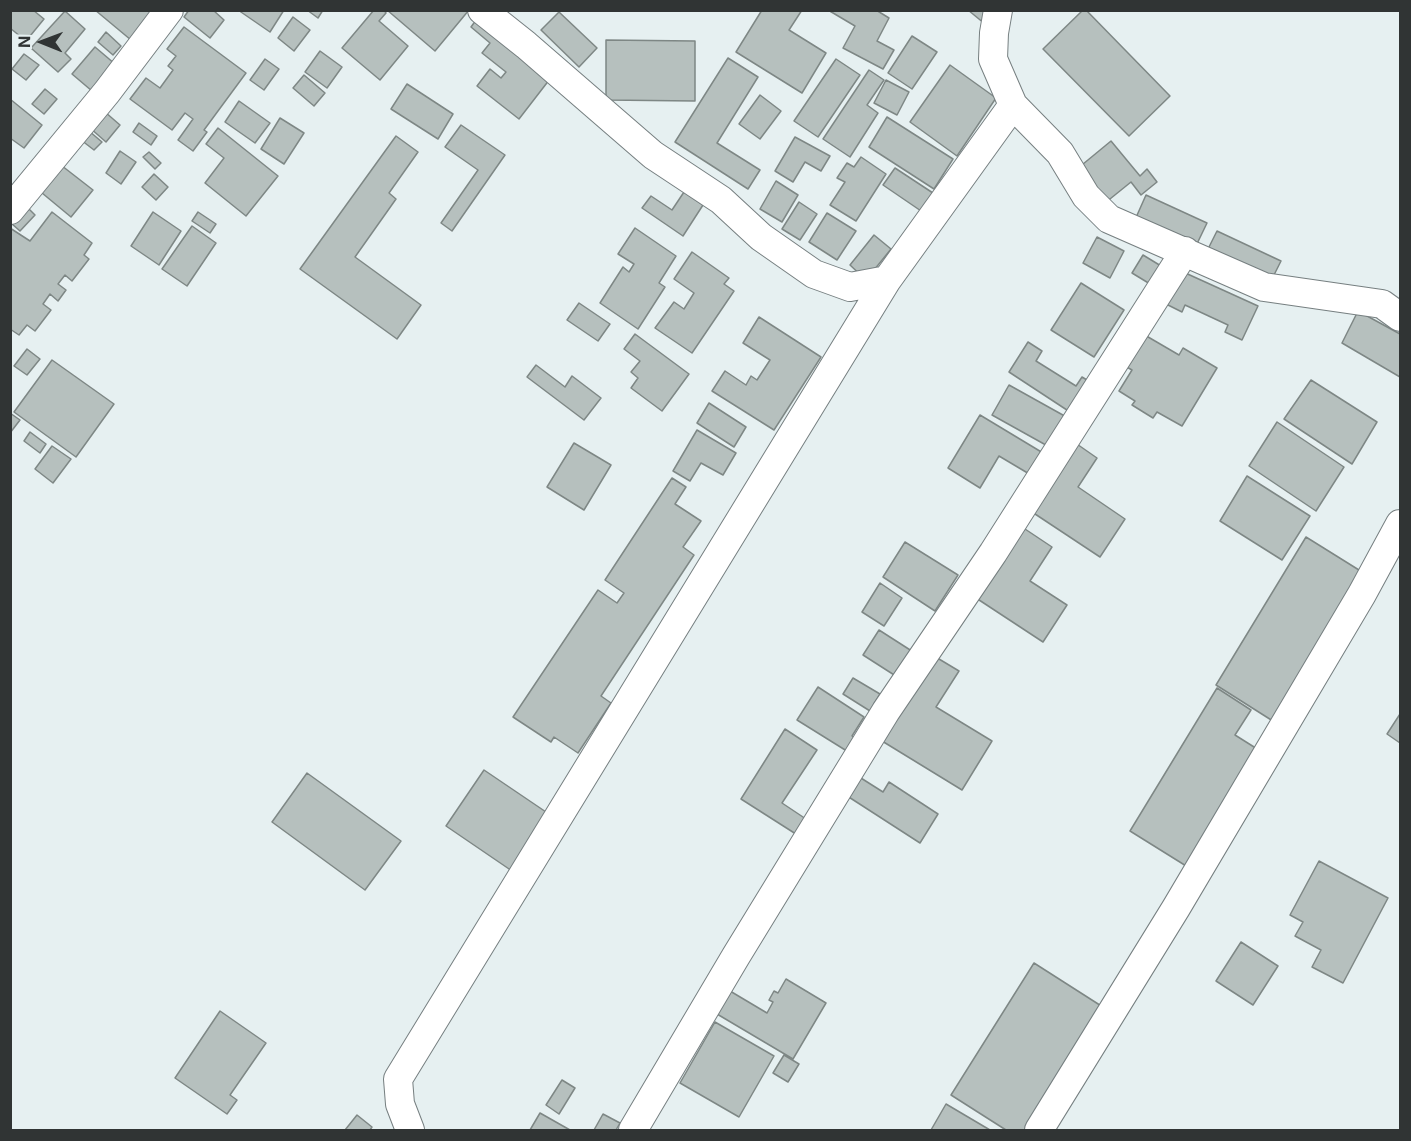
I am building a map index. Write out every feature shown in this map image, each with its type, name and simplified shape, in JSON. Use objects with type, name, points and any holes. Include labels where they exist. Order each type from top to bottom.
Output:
[{"type":"street","points":[[10,210],[107,92],[169,10]]},
{"type":"street","points":[[482,10],[653,155],[721,200],[761,237],[813,274],[850,287],[887,280]]},
{"type":"street","points":[[998,10],[993,33],[993,59],[1013,105],[1060,153],[1086,196],[1109,219],[1264,287],[1382,304],[1401,317]]},
{"type":"street","points":[[410,1131],[400,1104],[398,1079],[887,280],[1013,105]]},
{"type":"street","points":[[633,1131],[730,966],[886,711],[993,553],[1185,251]]},
{"type":"street","points":[[1039,1131],[1176,908],[1401,524]]},
{"type":"building","points":[[10,10],[33,10],[44,19],[26,41],[10,28]]},
{"type":"building","points":[[95,10],[155,10],[131,40]]},
{"type":"building","points":[[189,10],[213,10],[224,20],[210,38],[184,17]]},
{"type":"building","points":[[238,10],[284,10],[270,32]]},
{"type":"building","points":[[307,10],[323,10],[318,18]]},
{"type":"building","points":[[374,10],[384,10],[386,13],[379,21],[408,46],[380,80],[342,48]]},
{"type":"building","points":[[387,10],[469,10],[435,51]]},
{"type":"building","points":[[762,10],[802,10],[789,30],[826,53],[802,93],[736,52]]},
{"type":"building","points":[[828,10],[876,10],[889,18],[877,41],[894,50],[883,69],[843,48],[855,26]]},
{"type":"building","points":[[968,10],[989,10],[985,24]]},
{"type":"building","points":[[1083,10],[1086,10],[1170,96],[1129,136],[1043,49]]},
{"type":"building","points":[[65,11],[85,29],[65,53],[71,59],[58,72],[31,48]]},
{"type":"building","points":[[559,12],[597,48],[579,67],[541,30]]},
{"type":"building","points":[[479,16],[553,75],[519,119],[477,86],[490,69],[501,78],[506,72],[482,53],[490,43],[471,27]]},
{"type":"building","points":[[293,17],[310,30],[294,51],[278,38]]},
{"type":"building","points":[[184,27],[246,73],[204,130],[207,132],[193,151],[178,140],[193,119],[185,113],[172,130],[130,99],[146,78],[160,88],[173,70],[168,66],[176,56],[167,49]]},
{"type":"building","points":[[106,32],[121,46],[113,55],[98,42]]},
{"type":"building","points":[[912,36],[937,52],[912,89],[888,73]]},
{"type":"building","points":[[606,40],[695,41],[695,101],[606,100]]},
{"type":"building","points":[[95,47],[115,64],[92,91],[72,74]]},
{"type":"building","points":[[320,51],[342,67],[327,88],[305,72]]},
{"type":"building","points":[[24,54],[39,65],[26,80],[12,69]]},
{"type":"building","points":[[728,58],[758,77],[717,143],[760,170],[748,189],[675,142]]},
{"type":"building","points":[[265,59],[279,69],[264,90],[250,80]]},
{"type":"building","points":[[836,59],[860,75],[818,137],[794,121]]},
{"type":"building","points":[[950,65],[996,98],[957,156],[910,122]]},
{"type":"building","points":[[869,70],[884,80],[867,105],[878,113],[850,157],[823,139]]},
{"type":"building","points":[[304,75],[325,93],[314,106],[293,88]]},
{"type":"building","points":[[886,80],[909,92],[897,115],[874,103]]},
{"type":"building","points":[[407,84],[453,114],[438,139],[391,109]]},
{"type":"building","points":[[45,89],[57,99],[44,114],[32,104]]},
{"type":"building","points":[[760,95],[781,111],[760,139],[739,124]]},
{"type":"building","points":[[10,99],[42,125],[24,148],[10,138]]},
{"type":"building","points":[[239,101],[270,123],[255,143],[225,122]]},
{"type":"building","points":[[105,112],[120,125],[106,142],[90,128]]},
{"type":"building","points":[[887,117],[953,159],[934,189],[869,147]]},
{"type":"building","points":[[280,118],[304,133],[284,164],[261,149]]},
{"type":"building","points":[[139,123],[157,136],[151,145],[133,132]]},
{"type":"building","points":[[461,125],[505,155],[452,231],[441,223],[478,170],[445,147]]},
{"type":"building","points":[[218,128],[278,176],[246,216],[205,183],[224,158],[206,144]]},
{"type":"building","points":[[89,131],[102,142],[94,150],[81,140]]},
{"type":"building","points":[[396,136],[418,152],[389,193],[396,199],[355,257],[421,305],[397,339],[300,269]]},
{"type":"building","points":[[795,137],[830,156],[821,171],[805,162],[793,182],[775,171]]},
{"type":"building","points":[[1111,141],[1140,176],[1147,169],[1157,182],[1141,195],[1131,182],[1105,203],[1077,169]]},
{"type":"building","points":[[120,151],[136,162],[121,184],[106,173]]},
{"type":"building","points":[[149,152],[161,163],[155,169],[143,157]]},
{"type":"building","points":[[861,157],[886,174],[856,221],[830,205],[845,182],[837,178],[847,163],[854,167]]},
{"type":"building","points":[[57,162],[93,190],[71,217],[36,188]]},
{"type":"building","points":[[895,168],[936,195],[924,213],[883,185]]},
{"type":"building","points":[[154,174],[168,187],[156,200],[142,187]]},
{"type":"building","points":[[776,181],[798,195],[782,222],[760,209]]},
{"type":"building","points":[[684,192],[703,205],[683,236],[642,208],[651,196],[672,210]]},
{"type":"building","points":[[1146,195],[1207,223],[1194,250],[1134,222]]},
{"type":"building","points":[[799,202],[817,214],[800,240],[782,229]]},
{"type":"building","points":[[27,207],[35,215],[20,231],[12,224]]},
{"type":"building","points":[[52,212],[92,243],[84,255],[89,259],[72,281],[65,275],[58,284],[66,290],[58,301],[50,294],[43,304],[51,310],[35,331],[27,325],[19,335],[10,329],[10,228],[30,241]]},
{"type":"building","points":[[153,212],[181,231],[159,265],[131,246]]},
{"type":"building","points":[[198,212],[216,224],[210,233],[192,221]]},
{"type":"building","points":[[827,213],[856,231],[837,260],[809,242]]},
{"type":"building","points":[[192,226],[216,243],[187,286],[162,269]]},
{"type":"building","points":[[635,228],[676,256],[659,283],[665,287],[638,329],[600,303],[623,267],[629,272],[634,264],[618,254]]},
{"type":"building","points":[[1217,231],[1281,261],[1270,283],[1206,253]]},
{"type":"building","points":[[874,235],[891,249],[866,280],[850,265]]},
{"type":"building","points":[[1097,237],[1124,251],[1110,278],[1083,263]]},
{"type":"building","points":[[692,252],[729,278],[724,284],[734,291],[692,353],[655,328],[674,302],[684,309],[694,293],[674,279]]},
{"type":"building","points":[[1143,255],[1166,269],[1155,287],[1132,273]]},
{"type":"building","points":[[1181,271],[1258,306],[1242,340],[1225,332],[1228,325],[1185,305],[1182,312],[1166,304]]},
{"type":"building","points":[[1081,283],[1124,310],[1094,357],[1051,330]]},
{"type":"building","points":[[579,303],[610,324],[598,341],[567,320]]},
{"type":"building","points":[[1358,311],[1400,334],[1400,377],[1342,343]]},
{"type":"building","points":[[759,317],[821,357],[774,430],[712,391],[725,371],[746,385],[751,376],[757,380],[770,360],[743,343]]},
{"type":"building","points":[[635,334],[689,374],[662,411],[631,388],[638,378],[631,372],[640,361],[624,349]]},
{"type":"building","points":[[1143,334],[1179,355],[1183,348],[1217,368],[1182,426],[1157,412],[1153,418],[1132,405],[1135,401],[1119,391],[1132,370],[1125,366]]},
{"type":"building","points":[[1028,342],[1042,351],[1036,361],[1076,386],[1082,377],[1092,383],[1073,414],[1009,372]]},
{"type":"building","points":[[27,349],[40,359],[27,375],[14,366]]},
{"type":"building","points":[[52,360],[114,404],[76,457],[14,412]]},
{"type":"building","points":[[536,365],[565,387],[572,376],[601,398],[584,420],[527,377]]},
{"type":"building","points":[[1311,380],[1377,422],[1352,464],[1284,419]]},
{"type":"building","points":[[1009,385],[1070,419],[1053,449],[992,415]]},
{"type":"building","points":[[709,403],[746,427],[734,447],[697,423]]},
{"type":"building","points":[[10,413],[20,420],[10,433]]},
{"type":"building","points":[[980,415],[1048,456],[1036,478],[999,456],[980,488],[948,468]]},
{"type":"building","points":[[1277,422],[1344,467],[1316,511],[1249,466]]},
{"type":"building","points":[[697,430],[736,453],[723,475],[701,463],[690,481],[673,471]]},
{"type":"building","points":[[30,432],[46,444],[40,453],[24,441]]},
{"type":"building","points":[[1074,442],[1097,458],[1078,487],[1125,519],[1100,557],[1029,510]]},
{"type":"building","points":[[574,443],[611,465],[584,510],[547,487]]},
{"type":"building","points":[[52,446],[71,459],[53,483],[35,469]]},
{"type":"building","points":[[1247,476],[1310,516],[1282,560],[1220,521]]},
{"type":"building","points":[[672,478],[686,487],[675,504],[701,521],[683,547],[694,555],[601,696],[611,703],[578,753],[554,737],[551,742],[513,717],[598,590],[617,603],[624,593],[605,580]]},
{"type":"building","points":[[1019,525],[1052,547],[1030,581],[1067,605],[1043,642],[973,596]]},
{"type":"building","points":[[1306,537],[1367,575],[1276,723],[1216,685]]},
{"type":"building","points":[[905,542],[958,575],[935,611],[883,577]]},
{"type":"building","points":[[880,583],[902,598],[884,626],[862,612]]},
{"type":"building","points":[[879,630],[918,655],[902,680],[863,655]]},
{"type":"building","points":[[934,656],[959,671],[936,707],[992,741],[962,790],[882,741]]},
{"type":"building","points":[[853,678],[880,694],[870,711],[843,694]]},
{"type":"building","points":[[818,687],[864,717],[852,736],[858,740],[850,753],[797,720]]},
{"type":"building","points":[[1217,688],[1251,710],[1235,735],[1262,752],[1191,869],[1130,831]]},
{"type":"building","points":[[1400,714],[1400,743],[1387,734]]},
{"type":"building","points":[[785,729],[817,750],[782,803],[809,821],[799,836],[741,799]]},
{"type":"building","points":[[484,770],[549,814],[512,871],[446,826]]},
{"type":"building","points":[[307,773],[401,841],[365,890],[272,822]]},
{"type":"building","points":[[853,773],[883,792],[889,782],[938,814],[920,843],[841,792]]},
{"type":"building","points":[[1319,861],[1388,898],[1343,983],[1312,967],[1321,950],[1295,936],[1303,922],[1290,915]]},
{"type":"building","points":[[1241,942],[1278,966],[1253,1005],[1216,981]]},
{"type":"building","points":[[1034,963],[1106,1009],[1030,1130],[1006,1130],[951,1095]]},
{"type":"building","points":[[786,979],[826,1003],[793,1059],[717,1014],[730,991],[767,1013],[773,1002],[769,1000],[774,991],[778,993]]},
{"type":"building","points":[[220,1011],[266,1043],[230,1095],[237,1100],[227,1114],[175,1078]]},
{"type":"building","points":[[715,1022],[774,1056],[739,1117],[680,1083]]},
{"type":"building","points":[[784,1055],[799,1064],[788,1082],[773,1073]]},
{"type":"building","points":[[562,1080],[575,1088],[559,1114],[546,1105]]},
{"type":"building","points":[[946,1104],[990,1130],[931,1130]]},
{"type":"building","points":[[540,1113],[570,1130],[530,1130]]},
{"type":"building","points":[[603,1114],[620,1123],[616,1130],[594,1130]]},
{"type":"building","points":[[357,1115],[372,1127],[370,1130],[345,1130]]}]
